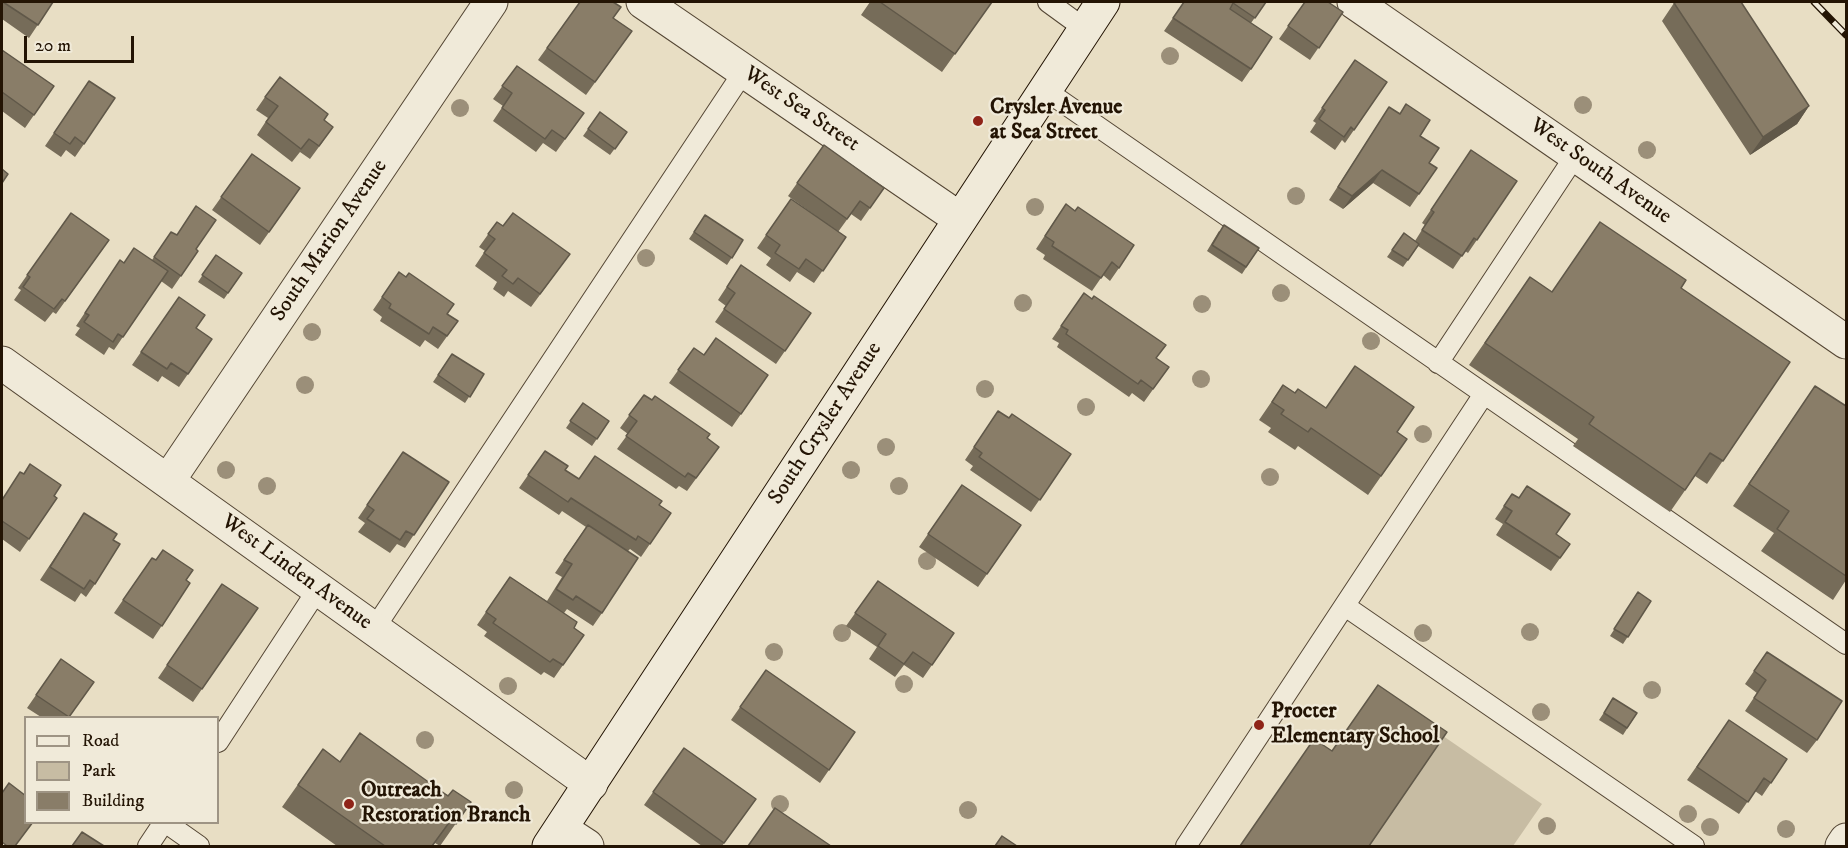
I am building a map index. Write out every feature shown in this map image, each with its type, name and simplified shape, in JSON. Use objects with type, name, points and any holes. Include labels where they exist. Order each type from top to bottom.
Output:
[{"type":"street","name":"South Marion Avenue","points":[[168,481],[491,2]]},
{"type":"street","name":"West Sea Street","points":[[643,2],[960,219]]},
{"type":"street","name":"South Crysler Avenue","points":[[566,841],[591,784],[1103,2]]},
{"type":"street","name":"West South Avenue","points":[[1354,2],[1846,342]]},
{"type":"street","name":"West Linden Avenue","points":[[2,363],[591,784]]},
{"type":"street","points":[[1842,846],[1846,840]]},
{"type":"lane","points":[[1048,2],[1085,29]]},
{"type":"lane","points":[[374,629],[744,71]]},
{"type":"lane","points":[[1045,90],[1846,644]]},
{"type":"lane","points":[[1438,363],[1575,156]]},
{"type":"lane","points":[[1186,846],[1484,394]]},
{"type":"lane","points":[[219,740],[318,589]]},
{"type":"lane","points":[[1345,606],[1694,846]]},
{"type":"lane","points":[[148,846],[163,824]]},
{"type":"lane","points":[[167,824],[199,846]]},
{"type":"green space","points":[[1382,694],[1542,804],[1513,846],[1368,846]]},
{"type":"building","points":[[3,2],[53,2],[38,25]]},
{"type":"building","points":[[580,2],[613,2],[621,7],[613,18],[632,31],[595,82],[547,48]]},
{"type":"building","points":[[880,2],[992,2],[955,54]]},
{"type":"building","points":[[1184,2],[1266,2],[1255,18],[1233,3],[1230,9],[1272,37],[1251,69],[1173,18]]},
{"type":"building","points":[[1305,2],[1328,2],[1343,12],[1319,48],[1288,26]]},
{"type":"building","points":[[1741,2],[1809,106],[1763,137],[1674,3]]},
{"type":"building","points":[[2,50],[54,86],[34,115],[2,92]]},
{"type":"building","points":[[1355,60],[1387,82],[1354,130],[1351,127],[1344,137],[1319,119],[1325,110],[1322,108]]},
{"type":"building","points":[[517,66],[584,113],[565,139],[552,130],[545,139],[502,108],[512,93],[502,86]]},
{"type":"building","points":[[280,77],[328,114],[324,120],[333,127],[319,146],[309,139],[301,149],[266,122],[278,106],[265,97]]},
{"type":"building","points":[[89,81],[115,98],[84,144],[75,137],[70,144],[54,133]]},
{"type":"building","points":[[1406,104],[1430,120],[1420,136],[1439,148],[1429,163],[1437,168],[1419,194],[1382,170],[1352,196],[1338,187],[1389,107],[1400,114]]},
{"type":"building","points":[[600,112],[627,132],[615,149],[588,129]]},
{"type":"building","points":[[824,145],[884,188],[870,208],[860,201],[847,219],[797,183]]},
{"type":"building","points":[[1471,150],[1517,181],[1477,240],[1474,238],[1462,256],[1422,230],[1434,212],[1431,210]]},
{"type":"building","points":[[252,154],[300,188],[269,232],[221,197]]},
{"type":"building","points":[[2,169],[8,174],[2,183]]},
{"type":"building","points":[[791,199],[846,237],[823,271],[806,259],[799,269],[775,253],[780,245],[766,235]]},
{"type":"building","points":[[1066,204],[1075,211],[1078,207],[1134,245],[1119,268],[1112,262],[1101,278],[1052,246],[1054,242],[1045,236]]},
{"type":"building","points":[[196,206],[216,220],[181,276],[154,257],[171,232],[177,235]]},
{"type":"building","points":[[71,213],[109,240],[65,301],[62,299],[54,309],[23,287],[30,277],[27,275]]},
{"type":"building","points":[[513,213],[570,254],[540,294],[518,278],[513,284],[502,276],[507,270],[484,253],[495,239],[488,234],[497,222],[503,226]]},
{"type":"building","points":[[705,215],[743,240],[732,258],[694,232]]},
{"type":"building","points":[[1600,222],[1686,280],[1681,288],[1790,362],[1723,461],[1710,453],[1685,490],[1589,424],[1594,417],[1485,343],[1530,277],[1552,292]]},
{"type":"building","points":[[1224,225],[1259,248],[1246,267],[1212,245]]},
{"type":"building","points":[[1404,233],[1419,244],[1408,260],[1392,250]]},
{"type":"building","points":[[134,248],[168,271],[123,337],[118,334],[113,342],[84,322],[89,315],[85,313],[120,260],[124,263]]},
{"type":"building","points":[[216,255],[242,273],[228,293],[202,275]]},
{"type":"building","points":[[741,265],[811,313],[785,351],[724,309],[735,293],[727,287]]},
{"type":"building","points":[[399,272],[406,277],[409,273],[454,304],[447,314],[458,321],[447,336],[433,327],[429,334],[389,308],[391,304],[382,297]]},
{"type":"building","points":[[1084,293],[1092,299],[1094,296],[1166,345],[1156,358],[1169,367],[1153,389],[1141,380],[1138,384],[1066,334],[1068,330],[1061,326]]},
{"type":"building","points":[[179,297],[205,315],[196,328],[212,339],[188,374],[171,363],[167,369],[141,352]]},
{"type":"building","points":[[716,338],[768,375],[741,414],[678,370],[694,348],[704,355]]},
{"type":"building","points":[[452,354],[484,374],[470,397],[438,375]]},
{"type":"building","points":[[1355,366],[1414,407],[1397,432],[1407,439],[1381,476],[1311,428],[1308,432],[1281,414],[1284,410],[1272,402],[1283,385],[1295,393],[1298,389],[1326,408]]},
{"type":"building","points":[[1815,386],[1846,406],[1846,576],[1777,529],[1789,511],[1749,484]]},
{"type":"building","points":[[644,395],[652,400],[655,396],[710,434],[707,438],[719,447],[696,478],[688,473],[685,477],[626,436],[637,421],[629,415]]},
{"type":"building","points":[[583,403],[609,421],[597,439],[570,421]]},
{"type":"building","points":[[998,411],[1009,418],[1012,414],[1071,454],[1040,500],[979,457],[982,453],[974,447]]},
{"type":"building","points":[[545,451],[568,466],[565,470],[579,479],[595,456],[662,501],[659,505],[671,513],[650,544],[638,536],[636,540],[571,498],[568,502],[528,475]]},
{"type":"building","points":[[403,452],[449,482],[414,535],[406,531],[400,540],[367,519],[374,510],[367,505]]},
{"type":"building","points":[[30,464],[61,485],[54,496],[57,498],[29,539],[2,521],[2,500],[20,472],[24,474]]},
{"type":"building","points":[[962,485],[1021,525],[987,574],[928,534]]},
{"type":"building","points":[[1527,486],[1570,514],[1556,534],[1570,544],[1560,558],[1505,522],[1512,511],[1504,506],[1512,494],[1519,498]]},
{"type":"building","points":[[84,513],[117,534],[113,540],[120,544],[95,584],[90,580],[84,589],[50,567]]},
{"type":"building","points":[[588,525],[638,558],[602,613],[576,596],[573,600],[556,589],[572,564],[564,560]]},
{"type":"building","points":[[163,550],[193,570],[186,580],[190,583],[162,626],[123,600],[152,558],[156,560]]},
{"type":"building","points":[[510,577],[577,622],[574,628],[584,635],[563,665],[553,659],[550,662],[493,623],[496,619],[486,612]]},
{"type":"building","points":[[878,581],[954,633],[932,665],[913,652],[904,664],[878,646],[886,634],[855,613]]},
{"type":"building","points":[[222,584],[258,608],[202,689],[167,665]]},
{"type":"building","points":[[1638,592],[1651,601],[1628,637],[1614,629]]},
{"type":"building","points":[[1767,652],[1842,701],[1817,740],[1754,698],[1766,680],[1754,671]]},
{"type":"building","points":[[61,659],[94,682],[70,716],[36,695]]},
{"type":"building","points":[[766,670],[855,732],[829,770],[740,707]]},
{"type":"building","name":"Procter Elementary School","points":[[1378,685],[1447,732],[1369,846],[1240,846],[1314,739],[1332,751]]},
{"type":"building","points":[[1613,698],[1637,713],[1627,728],[1604,713]]},
{"type":"building","points":[[1729,720],[1787,759],[1771,783],[1764,778],[1748,802],[1697,767]]},
{"type":"building","points":[[360,733],[448,796],[453,790],[471,802],[456,824],[451,820],[432,846],[385,846],[298,785],[323,749],[340,762]]},
{"type":"building","points":[[684,748],[756,799],[724,843],[653,792]]},
{"type":"building","points":[[9,783],[24,794],[24,824],[32,824],[15,846],[7,846],[2,842],[2,793]]},
{"type":"building","points":[[775,808],[831,846],[748,846]]},
{"type":"building","points":[[82,832],[104,846],[72,846]]},
{"type":"building","points":[[1002,836],[1017,846],[995,846]]},
{"type":"railway","points":[[1814,2],[1846,35]]},
{"type":"place","name":"Crysler Avenue at Sea Street","points":[[978,121]]},
{"type":"place","name":"Procter Elementary School","points":[[1259,725]]},
{"type":"place","name":"Outreach Restoration Branch","points":[[349,804]]}]
